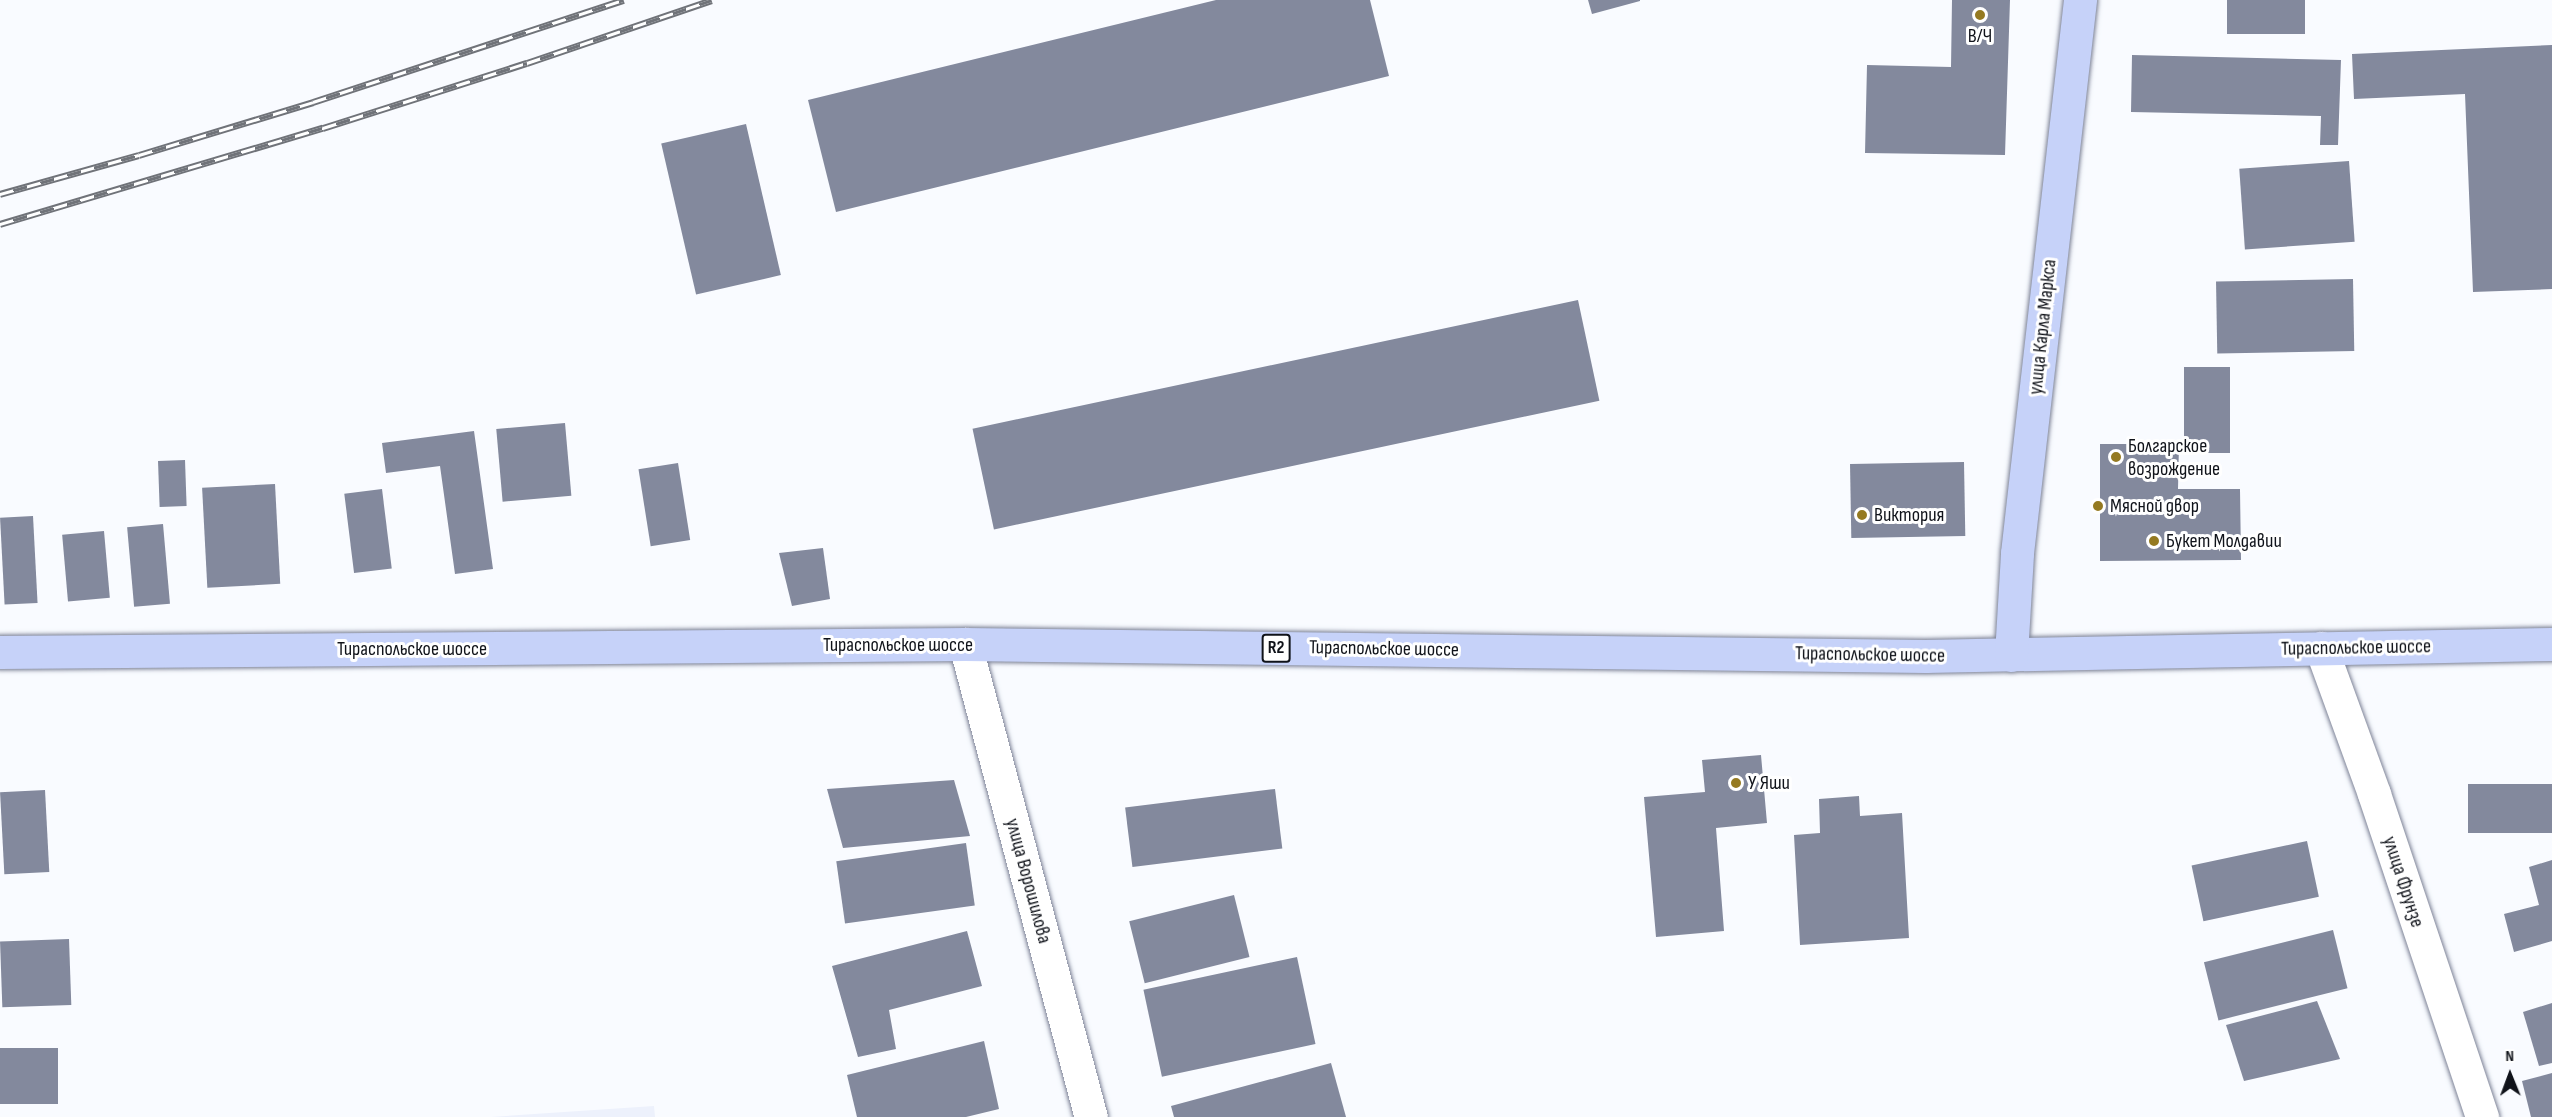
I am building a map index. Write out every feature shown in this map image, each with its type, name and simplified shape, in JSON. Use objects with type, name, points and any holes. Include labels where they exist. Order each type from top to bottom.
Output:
[{"type":"main road","name":"улица Карла Маркса","points":[[2011,656],[2017,553],[2080,0]]},
{"type":"main road","name":"Тираспольское шоссе","points":[[0,652],[965,644],[2011,656],[2552,644]]},
{"type":"street","name":"улица Ворошилова","points":[[965,644],[1091,1117]]},
{"type":"street","name":"улица Фрунзе","points":[[2321,648],[2374,794],[2482,1117]]},
{"type":"shaded area","points":[[654,1106],[655,1117],[491,1117]]},
{"type":"building","points":[[1216,0],[1370,0],[1389,76],[836,212],[808,100]]},
{"type":"building","points":[[1588,0],[1640,0],[1640,1],[1592,14]]},
{"type":"building","points":[[1952,0],[2010,0],[2005,155],[1865,153],[1867,65],[1951,67]]},
{"type":"building","points":[[2227,0],[2305,0],[2305,34],[2227,34]]},
{"type":"building","points":[[2552,45],[2552,289],[2473,292],[2465,94],[2354,99],[2352,54]]},
{"type":"building","points":[[2132,55],[2341,60],[2338,145],[2320,145],[2321,116],[2131,112]]},
{"type":"building","points":[[746,124],[781,275],[696,295],[661,144]]},
{"type":"building","points":[[2349,161],[2355,242],[2245,249],[2239,169]]},
{"type":"building","points":[[2353,279],[2354,351],[2217,353],[2216,281]]},
{"type":"building","points":[[1578,300],[1599,401],[994,529],[973,429]]},
{"type":"building","points":[[2184,367],[2230,367],[2230,453],[2184,453]]},
{"type":"building","points":[[565,423],[571,496],[503,502],[496,429]]},
{"type":"building","points":[[474,431],[493,569],[455,574],[440,466],[386,473],[382,443]]},
{"type":"building","points":[[2100,444],[2179,444],[2178,489],[2240,489],[2241,560],[2100,561]]},
{"type":"building","points":[[185,460],[187,506],[160,507],[158,461]]},
{"type":"building","points":[[1964,462],[1965,536],[1851,538],[1850,464]]},
{"type":"building","points":[[678,463],[690,540],[651,546],[638,469]]},
{"type":"building","points":[[275,484],[280,584],[207,588],[202,488]]},
{"type":"building","points":[[382,489],[392,568],[354,573],[344,494]]},
{"type":"building","points":[[33,516],[38,603],[5,605],[0,518]]},
{"type":"building","points":[[163,524],[170,604],[134,607],[127,527]]},
{"type":"building","points":[[104,531],[110,598],[68,601],[62,535]]},
{"type":"building","points":[[823,548],[830,599],[792,606],[779,553]]},
{"type":"building","points":[[1761,755],[1767,823],[1716,828],[1724,931],[1656,937],[1644,797],[1705,792],[1702,760]]},
{"type":"building","points":[[954,780],[970,836],[843,848],[827,789]]},
{"type":"building","points":[[2468,784],[2552,784],[2552,833],[2468,833]]},
{"type":"building","points":[[1275,789],[1282,849],[1132,867],[1125,807]]},
{"type":"building","points":[[45,790],[49,872],[4,874],[0,792]]},
{"type":"building","points":[[1859,796],[1860,816],[1902,813],[1909,938],[1800,945],[1794,835],[1820,833],[1819,799]]},
{"type":"building","points":[[2307,841],[2319,897],[2203,921],[2192,866]]},
{"type":"building","points":[[966,843],[975,905],[845,924],[836,861]]},
{"type":"building","points":[[2552,860],[2552,941],[2514,952],[2504,914],[2539,905],[2529,867]]},
{"type":"building","points":[[1234,895],[1249,957],[1145,983],[1129,921]]},
{"type":"building","points":[[2333,930],[2348,988],[2218,1020],[2204,962]]},
{"type":"building","points":[[967,931],[982,986],[889,1010],[896,1049],[858,1057],[832,966]]},
{"type":"building","points":[[69,939],[71,1005],[2,1007],[0,941]]},
{"type":"building","points":[[1297,957],[1316,1044],[1162,1077],[1143,990]]},
{"type":"building","points":[[2317,1001],[2340,1059],[2244,1081],[2226,1025]]},
{"type":"building","points":[[2552,1003],[2552,1063],[2539,1066],[2523,1012]]},
{"type":"building","points":[[984,1041],[999,1109],[966,1117],[857,1117],[847,1075]]},
{"type":"building","points":[[0,1048],[58,1048],[58,1104],[0,1104]]},
{"type":"building","points":[[1331,1063],[1346,1117],[1174,1117],[1171,1106]]},
{"type":"building","points":[[2552,1073],[2552,1117],[2531,1117],[2522,1081]]},
{"type":"railway","points":[[0,194],[313,102],[624,0]]},
{"type":"railway","points":[[0,224],[323,128],[527,63],[712,0]]},
{"type":"place","name":"В/Ч","points":[[1980,15]]},
{"type":"place","name":"Болгарское возрождение","points":[[2116,457]]},
{"type":"place","name":"Мясной двор","points":[[2098,506]]},
{"type":"place","name":"Виктория","points":[[1862,515]]},
{"type":"place","name":"Букет Молдавии","points":[[2154,541]]},
{"type":"place","name":"У Яши","points":[[1736,783]]}]
